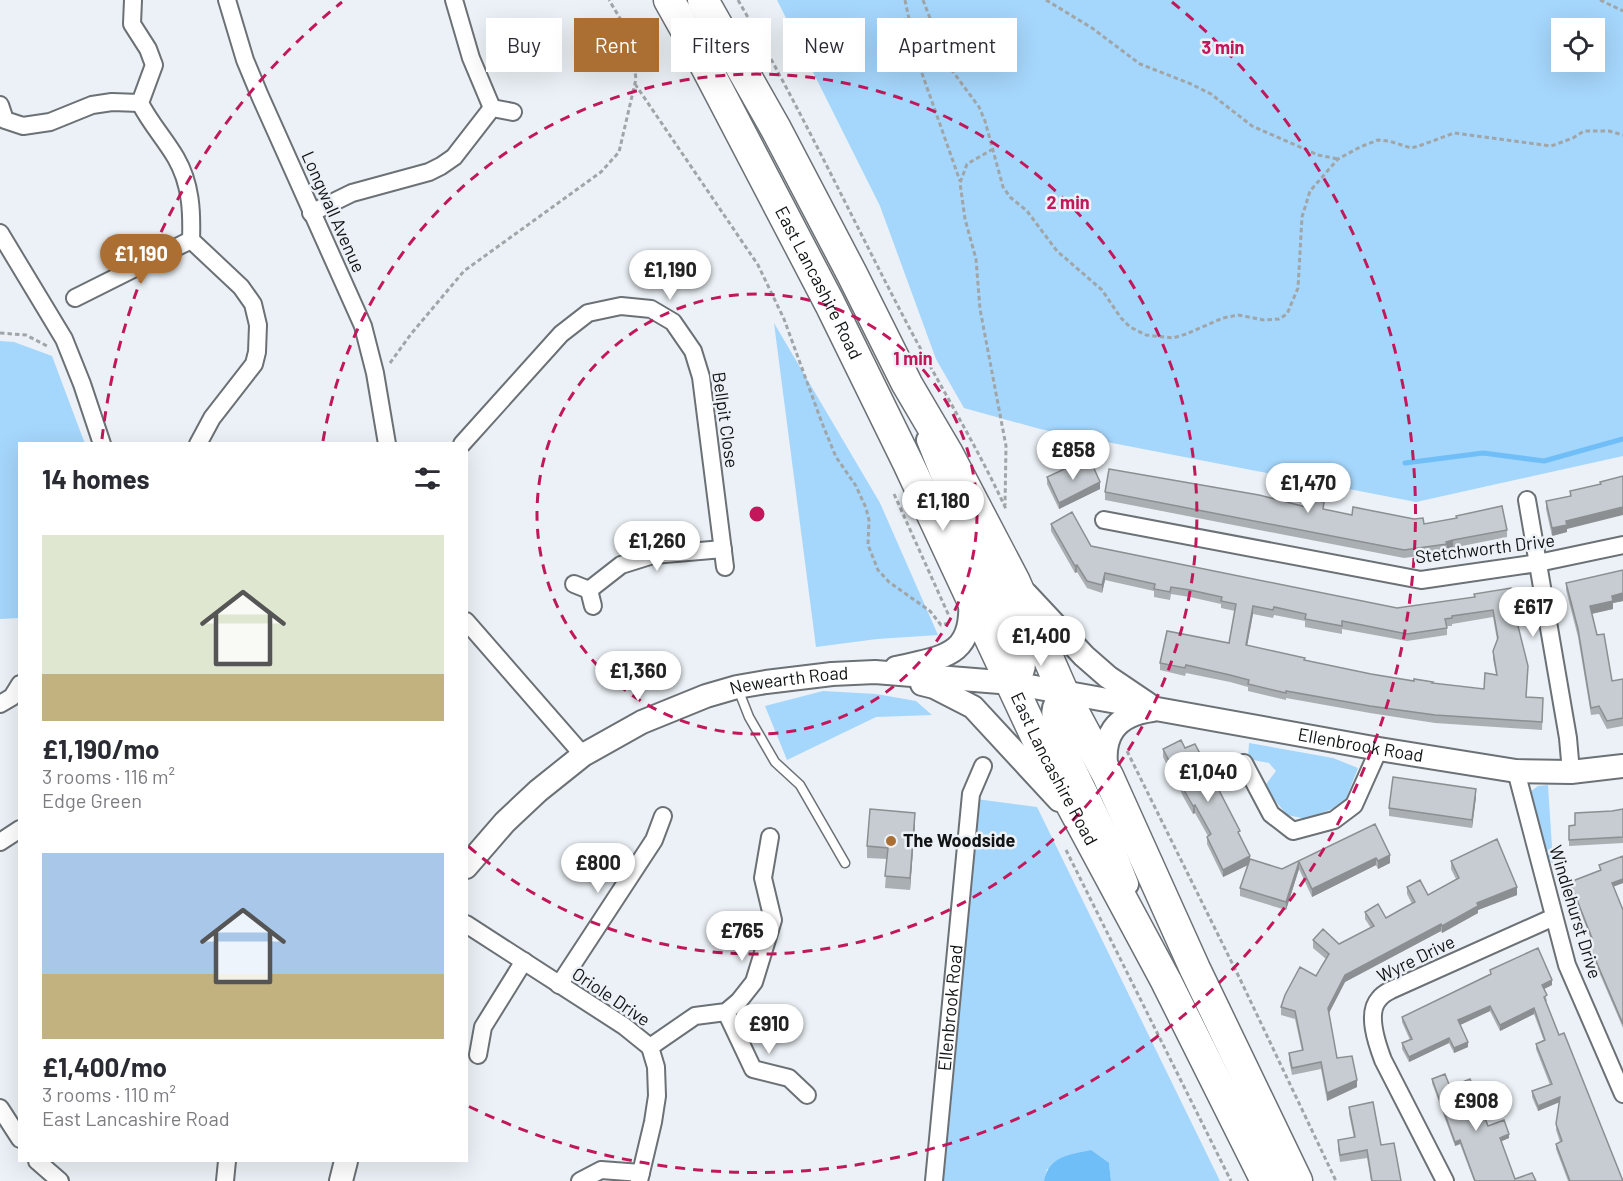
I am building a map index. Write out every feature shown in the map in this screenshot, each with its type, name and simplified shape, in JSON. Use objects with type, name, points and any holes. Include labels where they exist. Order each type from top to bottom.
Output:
[{"type":"highway","name":"East Lancashire Road","points":[[669,0],[830,304],[1012,683],[1044,754],[1073,835],[1166,981],[1266,1181]]},
{"type":"highway","name":"East Lancashire Road","points":[[703,0],[781,139],[907,384],[947,452],[1015,582],[1063,692],[1108,776],[1195,969],[1297,1181]]},
{"type":"main road","points":[[907,384],[951,500],[1023,654],[1025,665],[1021,675],[1012,683]]},
{"type":"main road","points":[[1015,582],[1084,656],[1108,677],[1157,709]]},
{"type":"main road","points":[[874,672],[932,660],[958,649],[970,626],[970,597]]},
{"type":"main road","points":[[874,672],[934,687],[973,706],[1046,784],[1073,835]]},
{"type":"main road","name":"Newearth Road","points":[[468,865],[505,822],[538,791],[583,755],[642,722],[706,696],[737,687],[832,674],[874,672],[1012,683],[1063,692]]},
{"type":"main road","points":[[1063,692],[1054,703],[1052,717],[1058,734],[1113,848],[1166,981]]},
{"type":"main road","name":"Ellenbrook Road","points":[[1063,692],[1378,749],[1516,771],[1571,772],[1623,766]]},
{"type":"main road","points":[[1108,776],[1105,759],[1110,734],[1127,716],[1157,709]]},
{"type":"main road","points":[[341,1181],[346,1162]]},
{"type":"street","points":[[133,0],[132,24],[148,49],[154,65],[140,103],[148,119],[177,158],[188,186],[192,210],[191,240],[241,287],[253,304],[258,325],[254,364],[212,418],[199,442]]},
{"type":"street","name":"Longwall Avenue","points":[[227,0],[245,60],[363,326],[387,442]]},
{"type":"street","points":[[454,0],[471,58],[492,108]]},
{"type":"street","points":[[0,105],[5,120],[23,126],[50,122],[92,105],[112,102],[140,103]]},
{"type":"street","points":[[311,213],[352,193],[441,166],[453,157],[492,108]]},
{"type":"street","points":[[492,108],[513,112]]},
{"type":"street","points":[[0,233],[64,339],[101,442]]},
{"type":"street","points":[[75,298],[191,240]]},
{"type":"street","points":[[97,287],[105,303]]},
{"type":"street","name":"Bellpit Close","points":[[464,442],[561,334],[588,313],[621,306],[651,309],[673,322],[693,351],[701,377],[725,567]]},
{"type":"street","points":[[1527,500],[1568,738],[1571,772]]},
{"type":"street","name":"Stetchworth Drive","points":[[1104,520],[1420,580],[1538,563],[1623,546]]},
{"type":"street","points":[[586,593],[621,566],[653,555],[723,549]]},
{"type":"street","points":[[468,623],[583,755]]},
{"type":"street","points":[[1244,763],[1271,814],[1293,831],[1334,820],[1354,805],[1378,749]]},
{"type":"street","name":"Ellenbrook Road","points":[[934,1181],[971,794],[983,766]]},
{"type":"street","name":"Windlehurst Drive","points":[[1516,771],[1567,965],[1623,1094]]},
{"type":"street","points":[[559,985],[654,840],[663,816]]},
{"type":"street","points":[[0,842],[18,830]]},
{"type":"street","points":[[650,1047],[695,1016],[726,1012],[739,1001],[754,982],[772,920],[763,878],[770,837]]},
{"type":"street","name":"Wyre Drive","points":[[1445,1181],[1383,1059],[1376,1040],[1373,1019],[1377,1000],[1391,990],[1554,917]]},
{"type":"street","name":"Oriole Drive","points":[[468,925],[624,1026],[650,1047],[656,1067],[657,1096],[640,1177]]},
{"type":"street","points":[[478,1055],[483,1027],[524,961]]},
{"type":"street","points":[[726,1012],[753,1069],[789,1078],[807,1095]]},
{"type":"street","points":[[0,1108],[18,1136]]},
{"type":"street","points":[[38,1162],[60,1181]]},
{"type":"street","points":[[225,1181],[232,1162]]},
{"type":"street","points":[[580,1181],[601,1170],[640,1177]]},
{"type":"lane","points":[[737,687],[749,717],[776,762],[800,784],[845,863]]},
{"type":"path","points":[[376,382],[411,334],[464,271],[601,172],[619,152],[636,79],[632,50],[624,25],[609,0]]},
{"type":"path","points":[[738,0],[765,47],[902,313],[992,478],[1010,517]]},
{"type":"path","points":[[905,0],[918,62],[960,183],[965,219],[976,259],[980,309],[1006,446],[1005,506]]},
{"type":"path","points":[[922,0],[948,65],[979,107],[1003,187],[1010,197],[1027,212],[1057,250],[1102,290],[1130,327],[1146,335],[1166,337],[1186,334],[1223,318],[1238,315],[1264,320],[1279,319],[1287,314],[1298,288],[1302,217],[1311,191],[1338,159],[1360,147],[1378,140],[1411,148],[1454,134],[1551,146],[1573,138],[1584,131],[1609,131],[1623,135]]},
{"type":"path","points":[[1046,0],[1092,28],[1140,64],[1211,94],[1252,126],[1318,155],[1338,159]]},
{"type":"path","points":[[1600,0],[1623,11]]},
{"type":"path","points":[[635,84],[758,265],[784,319],[836,457],[856,486],[866,508],[869,520],[868,545],[879,570],[889,582],[930,611],[942,625],[951,622]]},
{"type":"path","points":[[960,183],[967,164],[993,150]]},
{"type":"path","points":[[0,333],[26,335],[48,348],[64,339]]},
{"type":"path","points":[[1125,745],[1335,1181]]},
{"type":"path","points":[[1073,835],[1231,1181]]},
{"type":"shaded area","points":[[777,0],[1623,0],[1623,456],[1416,502],[1040,429],[964,408],[936,359],[880,206],[813,72],[865,72],[865,18],[786,18]]},
{"type":"shaded area","points":[[774,323],[880,503],[938,635],[877,639],[816,647]]},
{"type":"shaded area","points":[[0,341],[14,342],[52,356],[84,442],[18,442],[18,618],[0,619]]},
{"type":"shaded area","points":[[823,691],[876,694],[916,701],[932,715],[876,717],[787,760],[765,706]]},
{"type":"shaded area","points":[[1249,743],[1333,758],[1358,768],[1344,804],[1307,819],[1287,815],[1264,787],[1276,771],[1269,763],[1248,759]]},
{"type":"shaded area","points":[[1548,785],[1553,863],[1549,861],[1530,792],[1538,786]]},
{"type":"shaded area","points":[[976,799],[1037,807],[1220,1181],[1111,1181],[1109,1163],[1047,1169],[1044,1181],[943,1181]]},
{"type":"shaded area","points":[[1091,1150],[1109,1163],[1111,1181],[1044,1181],[1050,1166],[1061,1158]]},
{"type":"building","points":[[1085,463],[1087,467],[1092,464],[1100,482],[1059,503],[1047,477],[1075,464],[1076,467]]},
{"type":"building","points":[[1109,469],[1259,495],[1306,507],[1308,499],[1324,502],[1323,509],[1352,515],[1353,507],[1414,519],[1423,518],[1424,524],[1502,506],[1507,530],[1453,540],[1446,542],[1447,544],[1404,550],[1105,492]]},
{"type":"building","points":[[1623,476],[1623,507],[1566,521],[1567,525],[1552,528],[1546,501],[1571,496],[1570,491]]},
{"type":"building","points":[[1072,512],[1091,546],[1397,608],[1475,597],[1474,594],[1511,588],[1513,606],[1528,666],[1526,697],[1543,698],[1542,722],[1435,715],[1370,706],[1286,691],[1286,693],[1248,684],[1249,680],[1230,675],[1186,665],[1185,668],[1160,663],[1167,631],[1229,643],[1236,604],[1221,601],[1222,597],[1190,590],[1171,587],[1170,592],[1154,589],[1155,584],[1105,573],[1102,585],[1087,581],[1077,565],[1075,566],[1051,524]],"holes":[[[1253,606],[1273,610],[1274,607],[1306,614],[1305,619],[1342,626],[1342,621],[1407,634],[1447,628],[1445,619],[1452,618],[1452,616],[1493,610],[1498,638],[1493,651],[1497,675],[1485,673],[1484,689],[1414,679],[1414,681],[1304,660],[1305,658],[1246,645]]]},
{"type":"building","points":[[1623,570],[1623,593],[1612,596],[1613,601],[1590,606],[1597,635],[1604,634],[1612,681],[1623,679],[1623,718],[1607,721],[1599,706],[1591,708],[1578,629],[1566,583]]},
{"type":"building","points":[[1181,740],[1185,748],[1195,744],[1240,831],[1238,832],[1250,856],[1223,870],[1207,837],[1211,834],[1185,792],[1163,749]]},
{"type":"building","points":[[1393,777],[1476,789],[1472,820],[1389,808]]},
{"type":"building","name":"The Woodside","points":[[870,809],[915,813],[910,878],[885,876],[888,848],[867,846]]},
{"type":"building","points":[[1623,809],[1623,837],[1569,840],[1569,826],[1575,825],[1575,813]]},
{"type":"building","points":[[1375,824],[1390,855],[1378,861],[1376,858],[1312,889],[1299,862],[1286,902],[1240,888],[1250,859],[1282,869]]},
{"type":"building","points":[[1497,839],[1517,887],[1477,903],[1478,906],[1442,926],[1441,924],[1345,975],[1328,1008],[1337,1058],[1352,1056],[1357,1080],[1327,1093],[1321,1062],[1292,1068],[1289,1053],[1303,1050],[1295,1011],[1281,1007],[1300,967],[1316,976],[1329,954],[1313,940],[1323,929],[1339,944],[1374,926],[1365,912],[1378,904],[1386,918],[1415,902],[1407,887],[1420,880],[1428,895],[1459,878],[1451,861]]},
{"type":"building","points":[[1623,856],[1623,879],[1612,883],[1623,910],[1623,1024],[1587,940],[1592,938],[1570,882],[1601,870],[1599,865]]},
{"type":"building","points":[[1538,948],[1552,980],[1542,985],[1547,995],[1544,997],[1559,1035],[1564,1033],[1623,1181],[1570,1181],[1556,1144],[1562,1141],[1556,1124],[1560,1097],[1538,1106],[1532,1091],[1552,1084],[1536,1044],[1545,1040],[1534,1008],[1500,1025],[1490,1006],[1458,1020],[1468,1042],[1454,1048],[1449,1038],[1409,1057],[1402,1043],[1412,1039],[1402,1017],[1491,974],[1490,970]]},
{"type":"building","points":[[1445,1074],[1450,1087],[1470,1079],[1488,1126],[1504,1120],[1509,1134],[1500,1138],[1515,1179],[1532,1173],[1536,1181],[1475,1181],[1460,1140],[1455,1142],[1432,1079]]},
{"type":"building","points":[[1373,1102],[1381,1145],[1394,1143],[1401,1181],[1372,1181],[1367,1150],[1340,1155],[1338,1140],[1355,1137],[1349,1107]]},
{"type":"waterway","points":[[1405,463],[1483,453],[1544,461],[1623,439]]},
{"type":"place","name":"The Woodside","points":[[891,841]]}]
